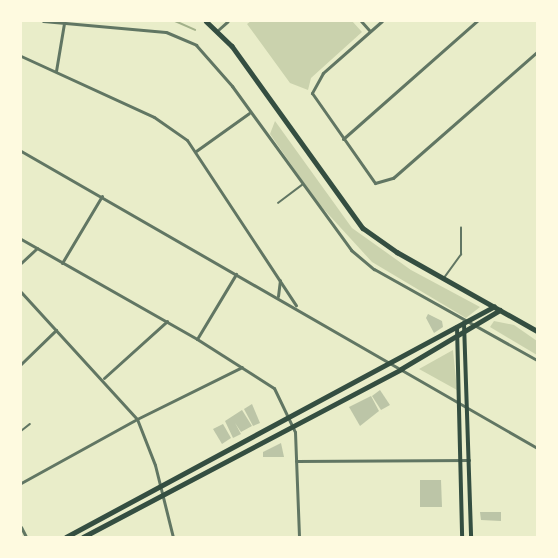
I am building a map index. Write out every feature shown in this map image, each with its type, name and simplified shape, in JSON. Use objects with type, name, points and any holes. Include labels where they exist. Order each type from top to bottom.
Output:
[{"type":"main road","points":[[206,21],[218,30],[363,228],[443,278],[537,331]]},
{"type":"main road","points":[[66,537],[494,307]]},
{"type":"main road","points":[[83,537],[162,493],[401,369],[477,326],[500,310]]},
{"type":"main road","points":[[465,322],[471,537]]},
{"type":"main road","points":[[457,327],[462,537]]},
{"type":"street","points":[[43,21],[166,32],[184,38],[215,64],[341,239],[359,257],[465,322],[477,326],[537,360]]},
{"type":"street","points":[[218,30],[228,21]]},
{"type":"street","points":[[361,21],[371,31]]},
{"type":"street","points":[[382,21],[315,82],[312,93],[375,183],[393,178],[537,52]]},
{"type":"street","points":[[343,139],[477,21]]},
{"type":"street","points":[[56,71],[64,22]]},
{"type":"street","points":[[21,56],[171,126],[196,151],[296,306]]},
{"type":"street","points":[[196,151],[249,113]]},
{"type":"street","points":[[21,151],[296,306],[390,364],[537,447]]},
{"type":"street","points":[[62,263],[102,196]]},
{"type":"street","points":[[21,239],[198,339],[274,388],[293,426],[297,461],[299,537]]},
{"type":"street","points":[[21,263],[37,248]]},
{"type":"street","points":[[198,339],[236,274]]},
{"type":"street","points":[[278,297],[280,279]]},
{"type":"street","points":[[21,291],[137,419],[162,493],[173,537]]},
{"type":"street","points":[[103,379],[167,321]]},
{"type":"street","points":[[21,364],[57,330]]},
{"type":"street","points":[[21,483],[137,419],[242,367]]},
{"type":"street","points":[[297,461],[469,460]]},
{"type":"street","points":[[21,527],[26,537]]},
{"type":"lane","points":[[278,203],[302,185]]},
{"type":"lane","points":[[443,278],[461,255],[461,228]]},
{"type":"lane","points":[[21,431],[30,424]]},
{"type":"green space","points":[[251,21],[352,21],[362,32],[311,78],[308,90],[290,83],[247,24]]},
{"type":"green space","points":[[275,121],[352,228],[411,270],[480,307],[466,318],[372,262],[318,203],[270,134]]},
{"type":"green space","points":[[494,321],[514,325],[537,341],[537,355],[490,327]]},
{"type":"green space","points":[[453,350],[457,390],[419,369]]},
{"type":"building","points":[[428,314],[442,321],[443,327],[434,333],[426,318]]},
{"type":"building","points":[[380,390],[390,405],[381,410],[372,396]]},
{"type":"building","points":[[371,396],[379,411],[360,426],[349,407]]},
{"type":"building","points":[[252,404],[260,423],[253,426],[244,409]]},
{"type":"building","points":[[242,410],[252,426],[241,432],[235,423],[241,434],[233,438],[225,421]]},
{"type":"building","points":[[223,424],[231,438],[222,444],[213,429]]},
{"type":"building","points":[[281,443],[284,457],[263,457],[263,452]]},
{"type":"building","points":[[420,480],[441,480],[442,507],[420,507]]},
{"type":"building","points":[[480,512],[501,512],[501,521],[481,520]]},
{"type":"waterway","points":[[175,21],[195,30]]}]
